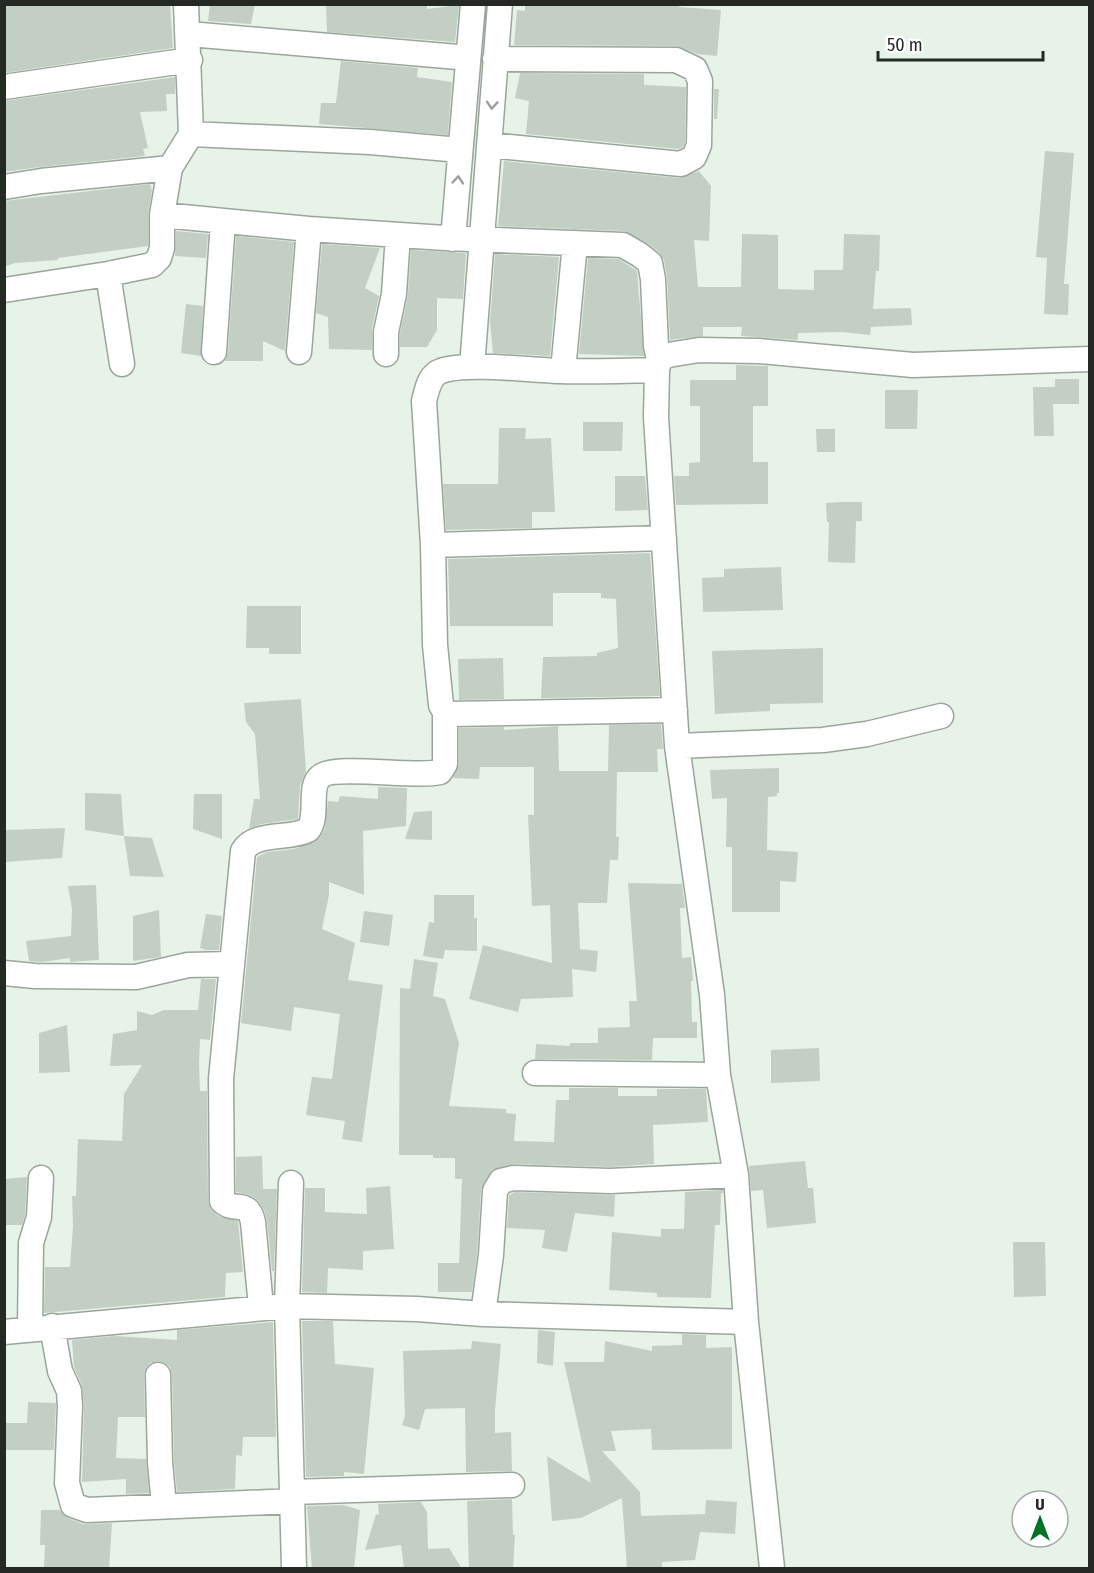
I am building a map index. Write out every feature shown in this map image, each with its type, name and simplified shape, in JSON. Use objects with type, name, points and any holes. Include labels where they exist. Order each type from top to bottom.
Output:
[{"type":"street","points":[[4,290],[152,265],[159,258],[162,248],[162,215],[170,168],[191,134],[189,34],[186,4]]},
{"type":"street","points":[[453,239],[473,4]]},
{"type":"street","points":[[472,367],[500,4]]},
{"type":"street","points":[[189,34],[468,56]]},
{"type":"street","points":[[489,145],[681,164],[694,157],[699,145],[700,81],[695,69],[676,60],[495,58]]},
{"type":"street","points":[[4,87],[190,60]]},
{"type":"street","points":[[191,134],[370,142],[460,150]]},
{"type":"street","points":[[4,187],[170,168]]},
{"type":"street","points":[[162,215],[309,229],[453,239],[623,245],[650,263],[658,365],[655,401],[677,746],[712,994],[718,1075],[736,1175],[746,1322],[772,1569]]},
{"type":"street","points":[[214,352],[223,221]]},
{"type":"street","points":[[299,352],[309,229]]},
{"type":"street","points":[[386,354],[386,332],[394,294],[398,235]]},
{"type":"street","points":[[563,371],[575,243]]},
{"type":"street","points":[[108,274],[122,364]]},
{"type":"street","points":[[261,1307],[251,1212],[246,1208],[227,1206],[222,1201],[221,1080],[242,856],[246,846],[260,840],[308,830],[312,820],[316,782],[325,774],[342,772],[420,774],[440,772],[445,764],[445,712],[441,705],[435,645],[433,545],[424,401],[428,384],[438,371],[472,367],[563,371],[658,365],[668,355],[699,350],[759,351],[912,365],[1089,359]]},
{"type":"street","points":[[433,545],[664,538]]},
{"type":"street","points":[[445,712],[464,715],[496,712],[675,710]]},
{"type":"street","points":[[677,746],[823,740],[867,734],[941,716]]},
{"type":"street","points":[[4,973],[35,976],[136,976],[188,965],[232,964]]},
{"type":"street","points":[[535,1072],[718,1075]]},
{"type":"street","points":[[483,1314],[491,1255],[495,1191],[501,1181],[526,1178],[610,1181],[736,1175]]},
{"type":"street","points":[[41,1178],[39,1217],[31,1243],[41,1327],[69,1391],[68,1483],[73,1505],[87,1510],[292,1496],[513,1485]]},
{"type":"street","points":[[291,1183],[286,1305],[294,1569]]},
{"type":"street","points":[[4,1332],[286,1305],[746,1322]]},
{"type":"street","points":[[158,1375],[160,1462],[164,1506]]},
{"type":"building","points":[[4,4],[170,4],[173,48],[4,73]]},
{"type":"building","points":[[210,4],[255,4],[251,24],[208,21]]},
{"type":"building","points":[[326,4],[427,4],[427,9],[459,5],[455,42],[327,32]]},
{"type":"building","points":[[525,4],[680,4],[679,7],[721,10],[717,56],[697,54],[676,46],[514,45],[517,10],[525,11]]},
{"type":"building","points":[[341,61],[418,68],[417,77],[452,82],[448,135],[319,124],[321,103],[336,103]]},
{"type":"building","points":[[520,73],[644,74],[644,85],[686,87],[683,147],[678,149],[526,134],[529,101],[515,98]]},
{"type":"building","points":[[175,77],[175,94],[166,94],[167,111],[140,112],[148,148],[143,149],[145,156],[4,172],[4,101]]},
{"type":"building","points":[[714,89],[719,89],[717,119],[714,119]]},
{"type":"building","points":[[1045,151],[1074,153],[1064,284],[1069,284],[1068,315],[1044,314],[1047,258],[1036,257]]},
{"type":"building","points":[[504,161],[680,178],[699,171],[711,186],[709,241],[694,240],[698,287],[741,287],[742,234],[778,235],[778,289],[814,290],[814,270],[843,270],[844,234],[880,235],[879,271],[876,271],[873,309],[911,308],[912,325],[871,327],[870,335],[842,332],[798,333],[798,340],[741,336],[742,327],[703,327],[703,336],[670,340],[667,277],[664,260],[659,252],[624,231],[498,226]]},
{"type":"building","points":[[150,184],[152,191],[148,215],[148,246],[58,258],[58,260],[15,263],[4,267],[4,201]]},
{"type":"building","points":[[176,231],[208,234],[206,258],[175,256]]},
{"type":"building","points":[[236,236],[294,242],[285,351],[263,341],[263,361],[225,361],[228,353]]},
{"type":"building","points":[[322,244],[380,248],[365,288],[379,296],[372,329],[372,350],[329,349],[328,317],[316,313]]},
{"type":"building","points":[[411,250],[466,253],[463,299],[437,298],[437,330],[427,347],[400,347],[400,333],[408,295]]},
{"type":"building","points":[[495,254],[559,257],[550,356],[493,353],[490,322]]},
{"type":"building","points":[[588,258],[619,259],[637,271],[644,356],[579,354]]},
{"type":"building","points":[[186,304],[203,306],[201,356],[181,353]]},
{"type":"building","points":[[736,365],[768,366],[768,406],[753,406],[753,462],[768,462],[768,504],[676,505],[674,476],[689,476],[689,463],[700,462],[700,406],[690,406],[690,380],[736,380]]},
{"type":"building","points":[[1055,379],[1079,379],[1079,404],[1053,404],[1054,436],[1034,436],[1033,387],[1055,387]]},
{"type":"building","points":[[885,390],[918,390],[917,429],[885,429]]},
{"type":"building","points":[[583,422],[623,422],[622,451],[583,451]]},
{"type":"building","points":[[499,428],[526,428],[525,439],[551,438],[555,512],[532,512],[532,528],[446,530],[443,484],[498,484]]},
{"type":"building","points":[[816,429],[835,429],[835,452],[817,452]]},
{"type":"building","points":[[615,476],[645,476],[648,510],[615,511]]},
{"type":"building","points":[[862,502],[862,521],[856,521],[855,563],[828,562],[829,522],[827,522],[826,503]]},
{"type":"building","points":[[650,553],[660,696],[541,698],[543,657],[597,656],[597,653],[618,648],[616,599],[601,598],[601,593],[553,593],[553,626],[450,626],[448,559]]},
{"type":"building","points":[[781,567],[783,610],[703,612],[702,578],[724,577],[724,569]]},
{"type":"building","points":[[247,606],[301,606],[301,654],[269,654],[269,648],[246,648]]},
{"type":"building","points":[[823,648],[823,703],[770,704],[770,711],[715,714],[712,651]]},
{"type":"building","points":[[503,658],[504,699],[459,700],[458,659]]},
{"type":"building","points":[[301,699],[306,772],[300,786],[298,819],[249,828],[254,799],[260,799],[255,734],[246,722],[244,703]]},
{"type":"building","points":[[661,724],[663,749],[657,749],[658,772],[617,772],[618,860],[610,860],[607,903],[578,903],[580,949],[598,951],[596,972],[572,969],[573,997],[521,999],[518,1012],[469,999],[483,945],[552,963],[550,905],[532,906],[528,815],[534,815],[534,767],[480,767],[479,779],[453,778],[459,764],[459,728],[504,727],[504,730],[558,726],[559,771],[608,771],[609,725]]},
{"type":"building","points":[[779,768],[779,793],[777,796],[768,797],[767,850],[798,852],[796,882],[780,881],[780,912],[732,912],[732,847],[726,847],[727,798],[712,799],[710,770]]},
{"type":"building","points":[[378,787],[407,788],[406,826],[363,831],[364,895],[329,882],[329,895],[322,929],[355,943],[348,980],[383,985],[362,1142],[342,1139],[345,1121],[306,1115],[312,1077],[332,1079],[340,1014],[294,1007],[291,1031],[241,1023],[257,857],[267,852],[294,849],[313,843],[325,828],[328,801],[338,802],[340,796],[378,799]]},
{"type":"building","points":[[85,793],[121,794],[124,836],[85,830]]},
{"type":"building","points":[[194,794],[222,794],[222,839],[193,829]]},
{"type":"building","points":[[432,811],[432,840],[405,839],[414,812]]},
{"type":"building","points":[[65,828],[62,858],[4,862],[4,830]]},
{"type":"building","points":[[124,836],[152,838],[164,877],[130,876]]},
{"type":"building","points":[[628,883],[682,884],[685,908],[680,908],[682,958],[691,957],[692,1022],[697,1022],[697,1038],[653,1038],[652,1060],[535,1059],[536,1044],[570,1046],[570,1043],[598,1043],[598,1028],[630,1027],[629,1001],[637,1001]]},
{"type":"building","points":[[96,885],[99,960],[70,962],[70,958],[42,962],[29,961],[26,941],[71,936],[72,909],[68,886]]},
{"type":"building","points":[[434,895],[474,895],[477,951],[445,950],[443,959],[423,956],[429,922],[434,923]]},
{"type":"building","points":[[159,910],[161,957],[133,961],[133,916]]},
{"type":"building","points":[[364,911],[393,915],[389,946],[360,942]]},
{"type":"building","points":[[206,914],[222,916],[219,950],[200,948]]},
{"type":"building","points":[[414,959],[438,963],[433,996],[445,999],[459,1043],[449,1106],[506,1109],[506,1113],[516,1114],[514,1141],[554,1142],[556,1100],[569,1100],[569,1088],[618,1088],[618,1096],[657,1096],[657,1089],[706,1089],[708,1122],[653,1125],[654,1164],[610,1167],[514,1164],[492,1170],[481,1190],[472,1292],[438,1292],[438,1263],[459,1263],[462,1179],[455,1179],[455,1158],[433,1158],[433,1155],[399,1155],[400,988],[410,989]]},
{"type":"building","points":[[201,979],[216,979],[210,1040],[200,1039],[199,1063],[200,1091],[207,1091],[208,1202],[210,1208],[218,1216],[238,1221],[243,1272],[226,1273],[225,1297],[44,1313],[45,1267],[70,1267],[73,1226],[72,1196],[76,1196],[78,1139],[122,1141],[124,1094],[142,1065],[110,1066],[113,1034],[137,1030],[137,1011],[152,1015],[164,1010],[198,1010]]},
{"type":"building","points":[[67,1025],[70,1072],[39,1073],[39,1033]]},
{"type":"building","points":[[819,1048],[820,1081],[771,1083],[771,1050]]},
{"type":"building","points":[[262,1156],[263,1189],[277,1189],[274,1271],[272,1271],[264,1210],[252,1196],[236,1192],[236,1157]]},
{"type":"building","points":[[805,1161],[808,1188],[813,1188],[816,1223],[767,1228],[763,1190],[751,1191],[749,1166]]},
{"type":"building","points":[[27,1177],[25,1215],[22,1225],[4,1225],[4,1179]]},
{"type":"building","points":[[390,1186],[394,1249],[363,1251],[363,1270],[328,1268],[327,1293],[302,1292],[305,1188],[325,1188],[325,1212],[367,1214],[366,1188]]},
{"type":"building","points":[[723,1190],[720,1225],[715,1225],[711,1298],[657,1297],[657,1293],[609,1290],[612,1232],[661,1237],[661,1229],[684,1229],[685,1192]]},
{"type":"building","points":[[515,1192],[615,1195],[614,1217],[575,1213],[567,1252],[542,1248],[545,1230],[507,1228],[509,1195]]},
{"type":"building","points":[[1013,1242],[1045,1242],[1046,1296],[1014,1297]]},
{"type":"building","points":[[302,1321],[333,1321],[335,1364],[374,1368],[364,1474],[344,1472],[344,1476],[306,1477]]},
{"type":"building","points":[[273,1322],[276,1437],[243,1437],[242,1456],[236,1455],[235,1489],[177,1492],[172,1375],[170,1367],[158,1361],[150,1363],[144,1375],[145,1417],[118,1417],[116,1458],[146,1459],[149,1493],[126,1494],[126,1479],[82,1482],[84,1405],[82,1386],[74,1367],[72,1340],[115,1336],[177,1340],[177,1330]]},
{"type":"building","points":[[538,1330],[555,1332],[553,1366],[537,1363]]},
{"type":"building","points":[[682,1334],[706,1335],[706,1348],[732,1347],[732,1449],[652,1450],[651,1429],[611,1431],[616,1451],[602,1451],[640,1492],[641,1516],[705,1514],[706,1500],[737,1502],[735,1534],[700,1532],[695,1560],[662,1562],[662,1569],[627,1569],[622,1498],[581,1518],[552,1521],[547,1456],[591,1483],[564,1362],[604,1362],[605,1341],[652,1351],[652,1346],[682,1345]]},
{"type":"building","points":[[472,1341],[501,1344],[495,1433],[511,1432],[512,1471],[466,1472],[465,1408],[425,1409],[419,1430],[402,1425],[405,1416],[403,1351],[471,1349]]},
{"type":"building","points":[[28,1402],[56,1403],[54,1450],[4,1450],[4,1423],[27,1423]]},
{"type":"building","points":[[512,1499],[513,1535],[515,1535],[513,1569],[469,1569],[467,1501]]},
{"type":"building","points":[[421,1502],[427,1512],[428,1549],[449,1548],[462,1569],[404,1569],[401,1545],[365,1550],[376,1514],[379,1515],[378,1504]]},
{"type":"building","points":[[343,1505],[360,1510],[354,1569],[312,1569],[307,1506]]},
{"type":"building","points":[[41,1510],[60,1510],[68,1518],[83,1524],[112,1523],[109,1569],[44,1569],[45,1545],[40,1545]]}]
